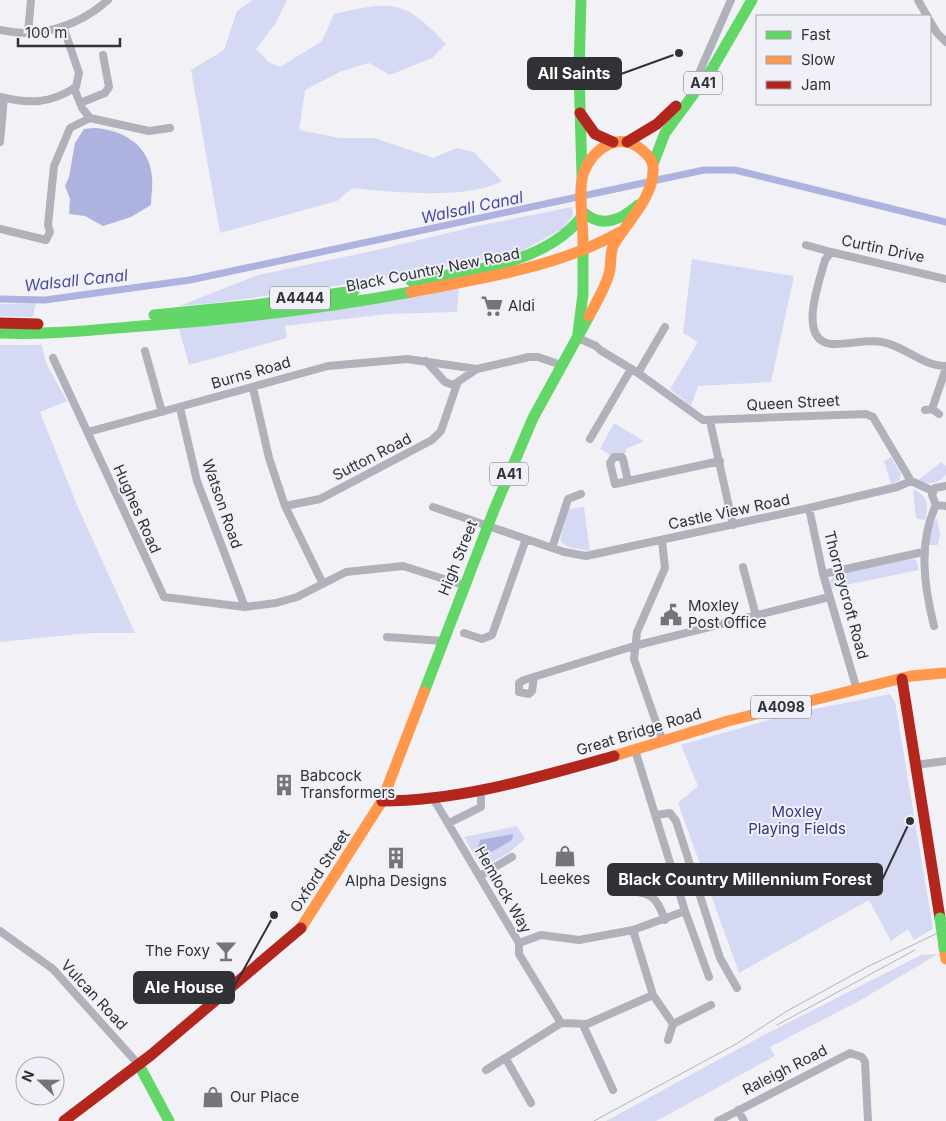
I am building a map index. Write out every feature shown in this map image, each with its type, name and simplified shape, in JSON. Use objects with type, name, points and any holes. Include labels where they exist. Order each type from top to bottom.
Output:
[{"type":"main road","points":[[581,0],[580,113],[582,181]]},
{"type":"main road","name":"A41","points":[[627,142],[660,121],[696,80],[742,0]]},
{"type":"main road","name":"A41","points":[[626,228],[636,216],[645,196],[665,133],[712,69],[752,0]]},
{"type":"main road","points":[[580,113],[595,134],[613,142],[627,142],[644,149],[653,168]]},
{"type":"main road","name":"A41","points":[[583,210],[582,181],[590,157],[602,146],[613,142]]},
{"type":"main road","points":[[583,210],[595,221],[612,222],[631,212],[645,196]]},
{"type":"main road","name":"High Street","points":[[577,335],[583,286],[583,210]]},
{"type":"main road","name":"Black Country New Road","points":[[0,323],[38,324],[187,312],[396,284],[461,271],[537,251],[569,234],[583,210]]},
{"type":"main road","name":"High Street","points":[[382,801],[463,585],[533,418],[577,335],[585,326],[609,274],[613,246],[626,228]]},
{"type":"main road","name":"Black Country New Road","points":[[0,333],[51,334],[179,324],[307,309],[462,282],[554,260],[602,244],[626,228]]},
{"type":"main road","points":[[554,260],[570,266],[583,286],[594,294],[602,290]]},
{"type":"main road","name":"Great Bridge Road","points":[[382,801],[403,802],[434,798],[513,784],[635,750],[728,721],[926,673],[945,672]]},
{"type":"main road","points":[[902,679],[946,959]]},
{"type":"main road","name":"Oxford Street","points":[[64,1121],[139,1065],[237,984],[306,922],[382,801]]},
{"type":"main road","points":[[139,1065],[169,1121]]},
{"type":"street","points":[[28,33],[30,0]]},
{"type":"street","points":[[0,30],[28,33],[63,26],[90,14],[108,0]]},
{"type":"street","points":[[696,80],[731,0]]},
{"type":"street","points":[[918,0],[926,15]]},
{"type":"street","points":[[931,23],[937,34],[946,42]]},
{"type":"street","points":[[63,26],[79,73],[74,88],[80,103],[90,118]]},
{"type":"street","points":[[80,103],[105,92],[109,87],[110,83],[103,55]]},
{"type":"street","points":[[0,142],[2,98],[26,103],[40,102],[74,88]]},
{"type":"street","points":[[0,229],[46,240],[50,232],[48,225],[54,166],[70,128],[90,118],[149,131],[170,128]]},
{"type":"street","points":[[806,245],[831,252]]},
{"type":"street","name":"Curtin Drive","points":[[946,279],[831,252],[825,260],[812,318],[815,335],[821,341],[831,344],[880,341],[910,351],[927,363],[946,367]]},
{"type":"street","points":[[590,439],[665,327]]},
{"type":"street","name":"Queen Street","points":[[577,335],[634,371],[698,417],[710,421],[866,414],[873,417],[911,481]]},
{"type":"street","points":[[145,351],[162,412]]},
{"type":"street","points":[[425,360],[443,379],[459,381],[477,369],[528,357],[538,357],[561,364]]},
{"type":"street","name":"Hughes Road","points":[[53,358],[161,595],[245,607]]},
{"type":"street","name":"Burns Road","points":[[88,432],[328,366],[407,358],[447,365]]},
{"type":"street","points":[[443,379],[442,370],[447,365],[477,369]]},
{"type":"street","points":[[458,365],[462,372],[459,381]]},
{"type":"street","points":[[940,414],[929,409],[946,367]]},
{"type":"street","name":"Sutton Road","points":[[443,379],[449,404]]},
{"type":"street","name":"Sutton Road","points":[[285,506],[320,499],[425,446],[441,431],[449,404],[459,381]]},
{"type":"street","points":[[253,388],[269,458],[285,506],[323,584]]},
{"type":"street","name":"Watson Road","points":[[180,408],[197,481],[245,607]]},
{"type":"street","points":[[710,421],[733,525]]},
{"type":"street","points":[[628,481],[720,461]]},
{"type":"street","points":[[911,481],[933,491]]},
{"type":"street","name":"Castle View Road","points":[[432,507],[488,524],[552,548],[578,556],[586,556],[810,508],[911,481]]},
{"type":"street","points":[[936,505],[932,499],[933,491],[938,486],[946,486]]},
{"type":"street","points":[[552,548],[568,498],[581,494]]},
{"type":"street","points":[[936,505],[946,506]]},
{"type":"street","points":[[934,626],[923,552],[929,520],[936,505]]},
{"type":"street","name":"Thorneycroft Road","points":[[810,508],[822,574],[857,690]]},
{"type":"street","points":[[464,633],[482,639],[492,636],[526,539]]},
{"type":"street","points":[[662,541],[665,568],[637,632],[634,646],[634,659],[662,742]]},
{"type":"street","points":[[822,574],[923,552]]},
{"type":"street","points":[[245,607],[276,603],[297,597],[346,572],[403,566],[463,585]]},
{"type":"street","points":[[743,567],[756,616]]},
{"type":"street","points":[[534,677],[634,646],[829,597]]},
{"type":"street","points":[[387,637],[443,642]]},
{"type":"street","points":[[635,750],[685,911],[709,977]]},
{"type":"street","points":[[915,765],[946,761]]},
{"type":"street","points":[[449,823],[481,807],[481,790]]},
{"type":"street","name":"Hemlock Way","points":[[434,798],[519,943],[519,954],[561,1023]]},
{"type":"street","points":[[656,814],[670,813],[676,820],[720,958],[737,988]]},
{"type":"street","points":[[480,876],[512,857]]},
{"type":"street","points":[[618,881],[628,891],[642,891],[653,897],[660,905],[665,920]]},
{"type":"street","points":[[519,943],[541,935],[580,940],[632,930],[665,920],[685,911]]},
{"type":"street","points":[[632,930],[653,995],[673,1024]]},
{"type":"street","name":"Vulcan Road","points":[[0,931],[53,969],[139,1065]]},
{"type":"street","points":[[486,1070],[561,1023],[582,1025],[653,995]]},
{"type":"street","points":[[668,1040],[673,1024],[709,1006],[713,1015]]},
{"type":"street","points":[[582,1025],[613,1090]]},
{"type":"street","name":"Raleigh Road","points":[[718,1121],[845,1054],[857,1055],[865,1062],[868,1121]]},
{"type":"street","points":[[506,1059],[531,1104]]},
{"type":"street","points":[[600,1088],[608,1082]]},
{"type":"street","points":[[738,1110],[744,1121]]},
{"type":"green space","points":[[253,0],[287,0],[275,24],[256,49],[269,62],[280,67],[322,41],[334,14],[354,9],[385,6],[397,7],[408,11],[420,19],[446,44],[432,58],[390,75],[369,63],[342,71],[305,90],[299,130],[340,138],[375,138],[433,158],[457,148],[474,152],[502,181],[488,187],[450,193],[407,193],[352,188],[337,201],[220,233],[191,70],[224,50],[237,11]]},
{"type":"green space","points":[[572,207],[573,216],[562,229],[518,253],[363,282],[215,303],[179,306],[258,275],[377,250],[477,226]]},
{"type":"green space","points":[[692,259],[794,276],[771,382],[698,386],[691,406],[670,389],[698,342],[683,333]]},
{"type":"green space","points":[[459,288],[457,312],[387,314],[285,326],[287,338],[189,365],[179,329]]},
{"type":"green space","points":[[36,303],[33,317],[0,316],[0,304]]},
{"type":"green space","points":[[0,345],[42,345],[46,363],[67,401],[40,412],[77,505],[135,633],[90,633],[0,642]]},
{"type":"green space","points":[[614,423],[644,441],[626,449],[626,453],[610,455],[600,449]]},
{"type":"green space","points":[[891,457],[901,474],[900,480],[891,484],[884,461]]},
{"type":"green space","points":[[941,462],[946,466],[946,475],[943,478],[933,483],[917,481]]},
{"type":"green space","points":[[913,489],[922,495],[926,502],[925,520],[916,518]]},
{"type":"green space","points":[[584,507],[590,551],[568,547],[560,541],[568,509]]},
{"type":"green space","points":[[937,518],[940,534],[938,545],[927,545],[933,524]]},
{"type":"green space","points":[[912,559],[916,560],[919,570],[831,588],[830,581],[834,575]]},
{"type":"green space","name":"Moxley Playing Fields","points":[[890,694],[895,702],[933,929],[914,940],[908,929],[891,941],[869,900],[739,973],[678,803],[698,786],[681,745],[789,714]]},
{"type":"green space","points":[[517,826],[525,839],[510,852],[482,868],[464,837]]},
{"type":"green space","points":[[938,954],[859,1001],[770,1047],[775,1056],[662,1118],[656,1121],[606,1121],[760,1037],[921,955]]},
{"type":"water","points":[[93,128],[114,132],[133,141],[146,156],[152,177],[151,205],[131,217],[103,226],[85,216],[69,214],[70,199],[65,186],[69,177],[75,143],[84,129]]},
{"type":"water","points":[[513,834],[512,840],[488,854],[478,847],[480,840]]},
{"type":"waterway","name":"Walsall Canal","points":[[0,299],[45,300],[190,280],[704,170],[735,170],[946,222]]},
{"type":"tram line","points":[[594,1121],[736,1044],[787,1011],[867,967],[946,929]]},
{"type":"tram line","points":[[777,1025],[915,950]]},
{"type":"traffic: fast","points":[[581,0],[579,71],[582,176]]},
{"type":"traffic: fast","points":[[653,164],[665,133],[712,69],[752,0]]},
{"type":"traffic: fast","points":[[583,212],[590,217],[604,221],[625,215],[638,205]]},
{"type":"traffic: fast","points":[[411,281],[481,269],[527,255],[549,245],[567,232],[583,215]]},
{"type":"traffic: fast","points":[[578,333],[583,294],[583,248]]},
{"type":"traffic: fast","points":[[154,315],[254,305],[354,291]]},
{"type":"traffic: fast","points":[[0,333],[78,331],[219,319],[315,308],[411,292]]},
{"type":"traffic: fast","points":[[424,692],[494,510],[533,418],[589,316]]},
{"type":"traffic: fast","points":[[940,918],[944,947]]},
{"type":"traffic: fast","points":[[139,1065],[169,1121]]},
{"type":"traffic: slow","points":[[583,248],[581,187],[584,172],[594,155],[609,144],[626,142],[635,145],[648,156],[653,165],[650,188],[639,208],[614,244],[607,279],[589,316]]},
{"type":"traffic: slow","points":[[411,292],[545,263],[571,255],[620,232]]},
{"type":"traffic: slow","points":[[614,756],[728,721],[911,676],[944,673]]},
{"type":"traffic: slow","points":[[301,928],[382,801],[424,692]]},
{"type":"traffic: slow","points":[[944,947],[946,959]]},
{"type":"traffic: jam","points":[[627,142],[657,124],[676,106]]},
{"type":"traffic: jam","points":[[580,113],[595,134],[613,142]]},
{"type":"traffic: jam","points":[[0,323],[38,324]]},
{"type":"traffic: jam","points":[[902,679],[940,918]]},
{"type":"traffic: jam","points":[[382,801],[412,800],[470,792],[614,756]]},
{"type":"traffic: jam","points":[[64,1121],[151,1055],[301,928]]},
{"type":"place","name":"All Saints","points":[[679,53]]},
{"type":"place","name":"Aldi","points":[[492,306]]},
{"type":"place","name":"Moxley Post Office","points":[[671,615]]},
{"type":"place","name":"Babcock Transformers","points":[[284,785]]},
{"type":"place","name":"Black Country Millennium Forest","points":[[910,821]]},
{"type":"place","name":"Leekes","points":[[565,856]]},
{"type":"place","name":"Alpha Designs","points":[[396,858]]},
{"type":"place","name":"Ale House","points":[[274,915]]},
{"type":"place","name":"The Foxy","points":[[226,951]]},
{"type":"place","name":"Our Place","points":[[213,1097]]}]
